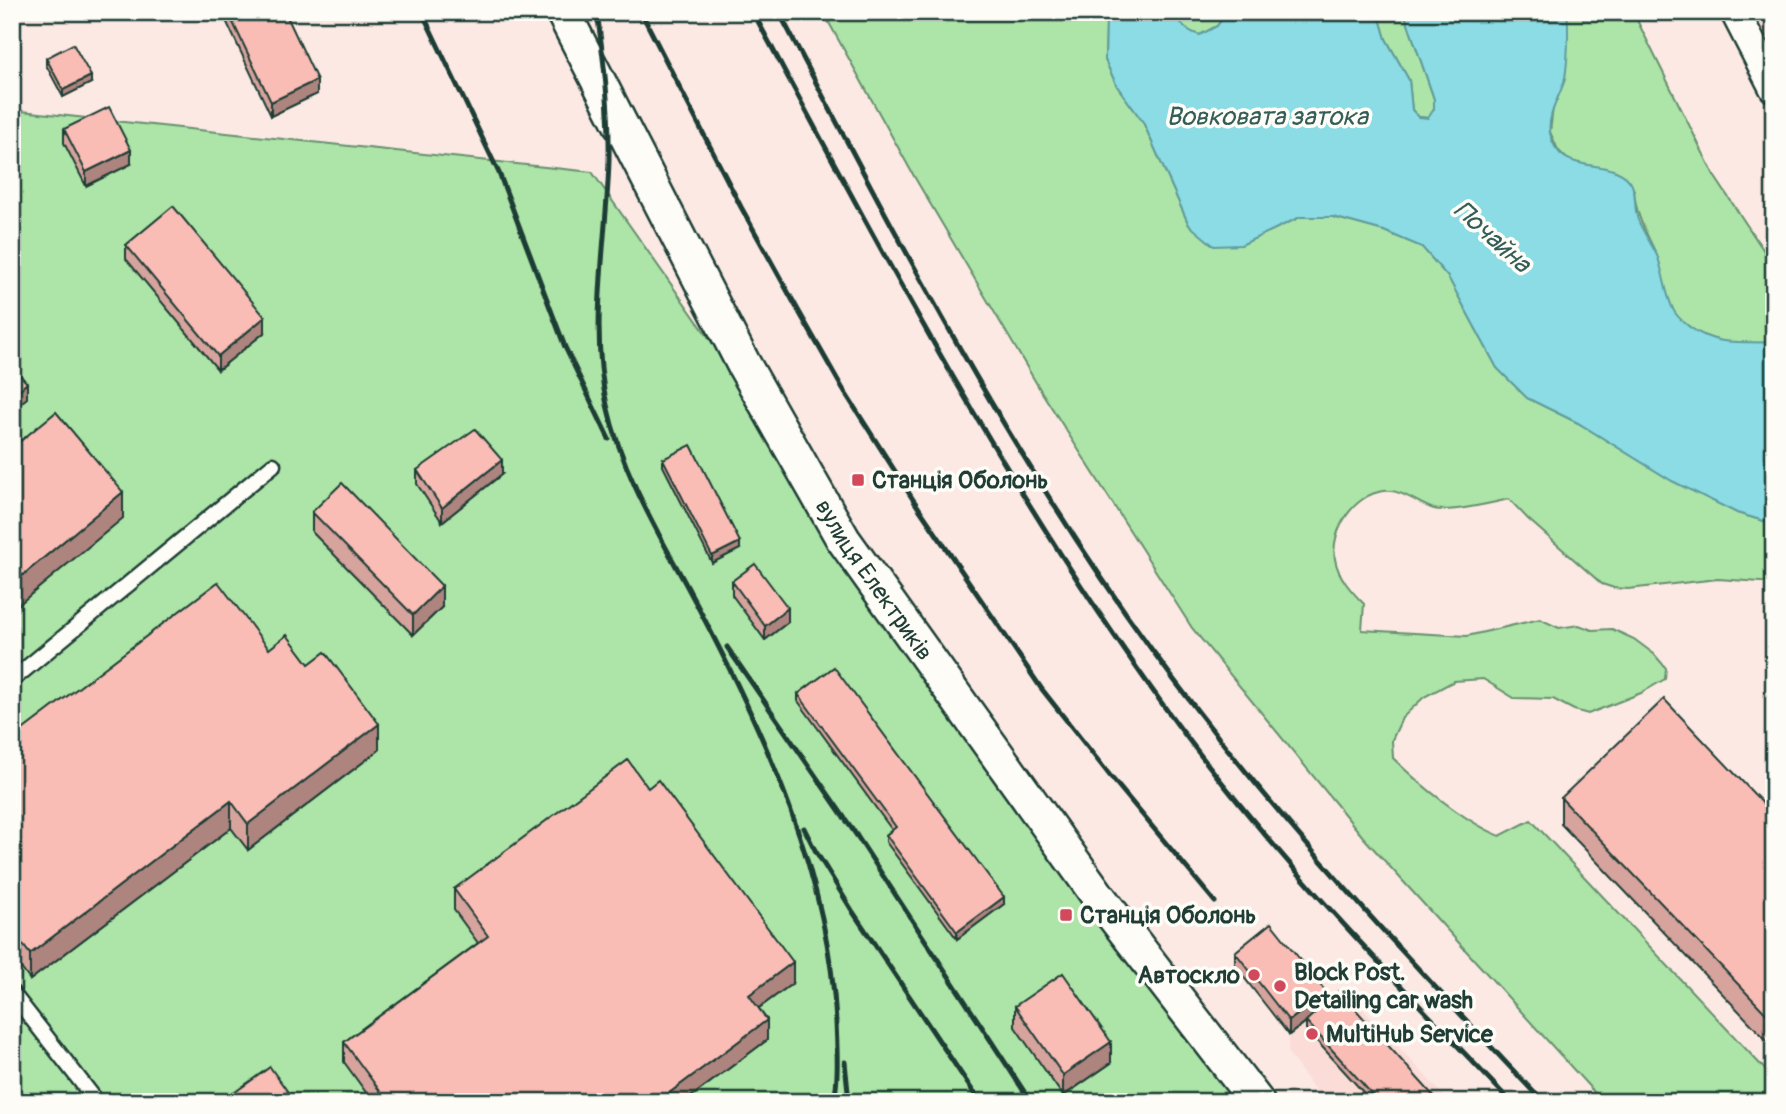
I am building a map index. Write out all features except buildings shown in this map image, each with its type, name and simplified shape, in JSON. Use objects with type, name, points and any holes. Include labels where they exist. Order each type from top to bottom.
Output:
[{"type":"street","name":"вулиця Електриків","points":[[563,12],[744,365],[843,539],[1098,896],[1257,1102]]},
{"type":"street","points":[[1735,12],[1774,88]]},
{"type":"lane","points":[[12,680],[273,465]]},
{"type":"lane","points":[[12,993],[97,1102]]},
{"type":"shaded area","points":[[1750,12],[1774,12],[1774,59]]},
{"type":"shaded area","points":[[1345,990],[1450,1102],[1324,1102],[1288,1053],[1289,1035]]},
{"type":"green space","points":[[823,12],[1103,12],[1106,22],[1105,60],[1117,86],[1143,122],[1189,225],[1241,245],[1300,217],[1333,217],[1384,231],[1422,247],[1448,277],[1497,368],[1527,398],[1578,423],[1737,513],[1774,524],[1774,583],[1718,579],[1628,589],[1614,588],[1602,584],[1509,499],[1441,510],[1428,507],[1397,492],[1373,494],[1354,506],[1346,516],[1340,526],[1334,548],[1342,578],[1364,604],[1362,630],[1467,636],[1540,619],[1559,628],[1579,625],[1592,630],[1612,629],[1634,639],[1654,654],[1666,668],[1665,679],[1641,693],[1588,714],[1553,699],[1514,698],[1483,679],[1454,681],[1424,697],[1402,718],[1392,740],[1393,758],[1443,802],[1500,836],[1531,820],[1774,1079],[1774,1102],[1603,1102],[1363,837],[1192,628],[1041,391],[915,178]]},
{"type":"green space","points":[[1177,12],[1227,12],[1217,26],[1200,35],[1185,28],[1179,21]]},
{"type":"green space","points":[[1378,12],[1404,12],[1434,99],[1435,109],[1428,118],[1419,117],[1412,110],[1409,80],[1386,39]]},
{"type":"green space","points":[[1567,12],[1633,12],[1715,177],[1774,266],[1774,343],[1728,342],[1702,334],[1686,325],[1674,313],[1668,299],[1657,256],[1639,217],[1634,190],[1568,160],[1558,150],[1550,132],[1553,107],[1565,79]]},
{"type":"green space","points":[[12,110],[592,172],[1247,1102],[12,1102]]},
{"type":"water","name":"Вовковата затока","points":[[1103,12],[1178,12],[1185,27],[1200,35],[1217,26],[1227,12],[1378,12],[1386,39],[1409,80],[1412,110],[1419,117],[1428,118],[1434,109],[1434,99],[1404,12],[1567,12],[1568,47],[1564,82],[1552,113],[1550,127],[1555,147],[1563,156],[1573,161],[1619,172],[1631,183],[1638,220],[1658,258],[1670,303],[1681,320],[1702,334],[1722,341],[1774,343],[1774,524],[1737,513],[1672,481],[1578,423],[1527,398],[1497,368],[1448,277],[1422,247],[1384,231],[1333,217],[1300,217],[1241,245],[1214,246],[1189,225],[1143,122],[1117,86],[1105,60],[1106,23]]},
{"type":"railway","points":[[422,12],[499,173],[565,347],[609,439]]},
{"type":"railway","points":[[597,12],[606,86],[609,141],[599,314],[599,345],[607,405],[614,432],[634,484],[723,656],[770,756],[807,860],[831,967],[837,1052],[834,1102]]},
{"type":"railway","points":[[641,12],[741,207],[798,310],[844,391],[914,501],[1041,688],[1215,902]]},
{"type":"railway","points":[[753,12],[948,368],[1052,541],[1108,626],[1205,761],[1288,862],[1511,1102]]},
{"type":"railway","points":[[779,12],[909,257],[1000,418],[1099,574],[1152,650],[1243,769],[1291,826],[1390,938],[1543,1102]]},
{"type":"railway","points":[[727,647],[857,836],[1031,1102]]},
{"type":"railway","points":[[804,828],[853,912],[980,1102]]},
{"type":"railway","points":[[845,1062],[849,1102]]},
{"type":"place","name":"Станція Оболонь","points":[[858,480]]},
{"type":"place","name":"Cтанція Оболонь","points":[[1066,915]]},
{"type":"place","name":"Автоскло","points":[[1254,975]]},
{"type":"place","name":"Block Post. Detailing car wash","points":[[1280,986]]},
{"type":"place","name":"MultiHub Service","points":[[1312,1034]]},
{"type":"water label","name":"Почайна","points":[[1492,237]]}]
